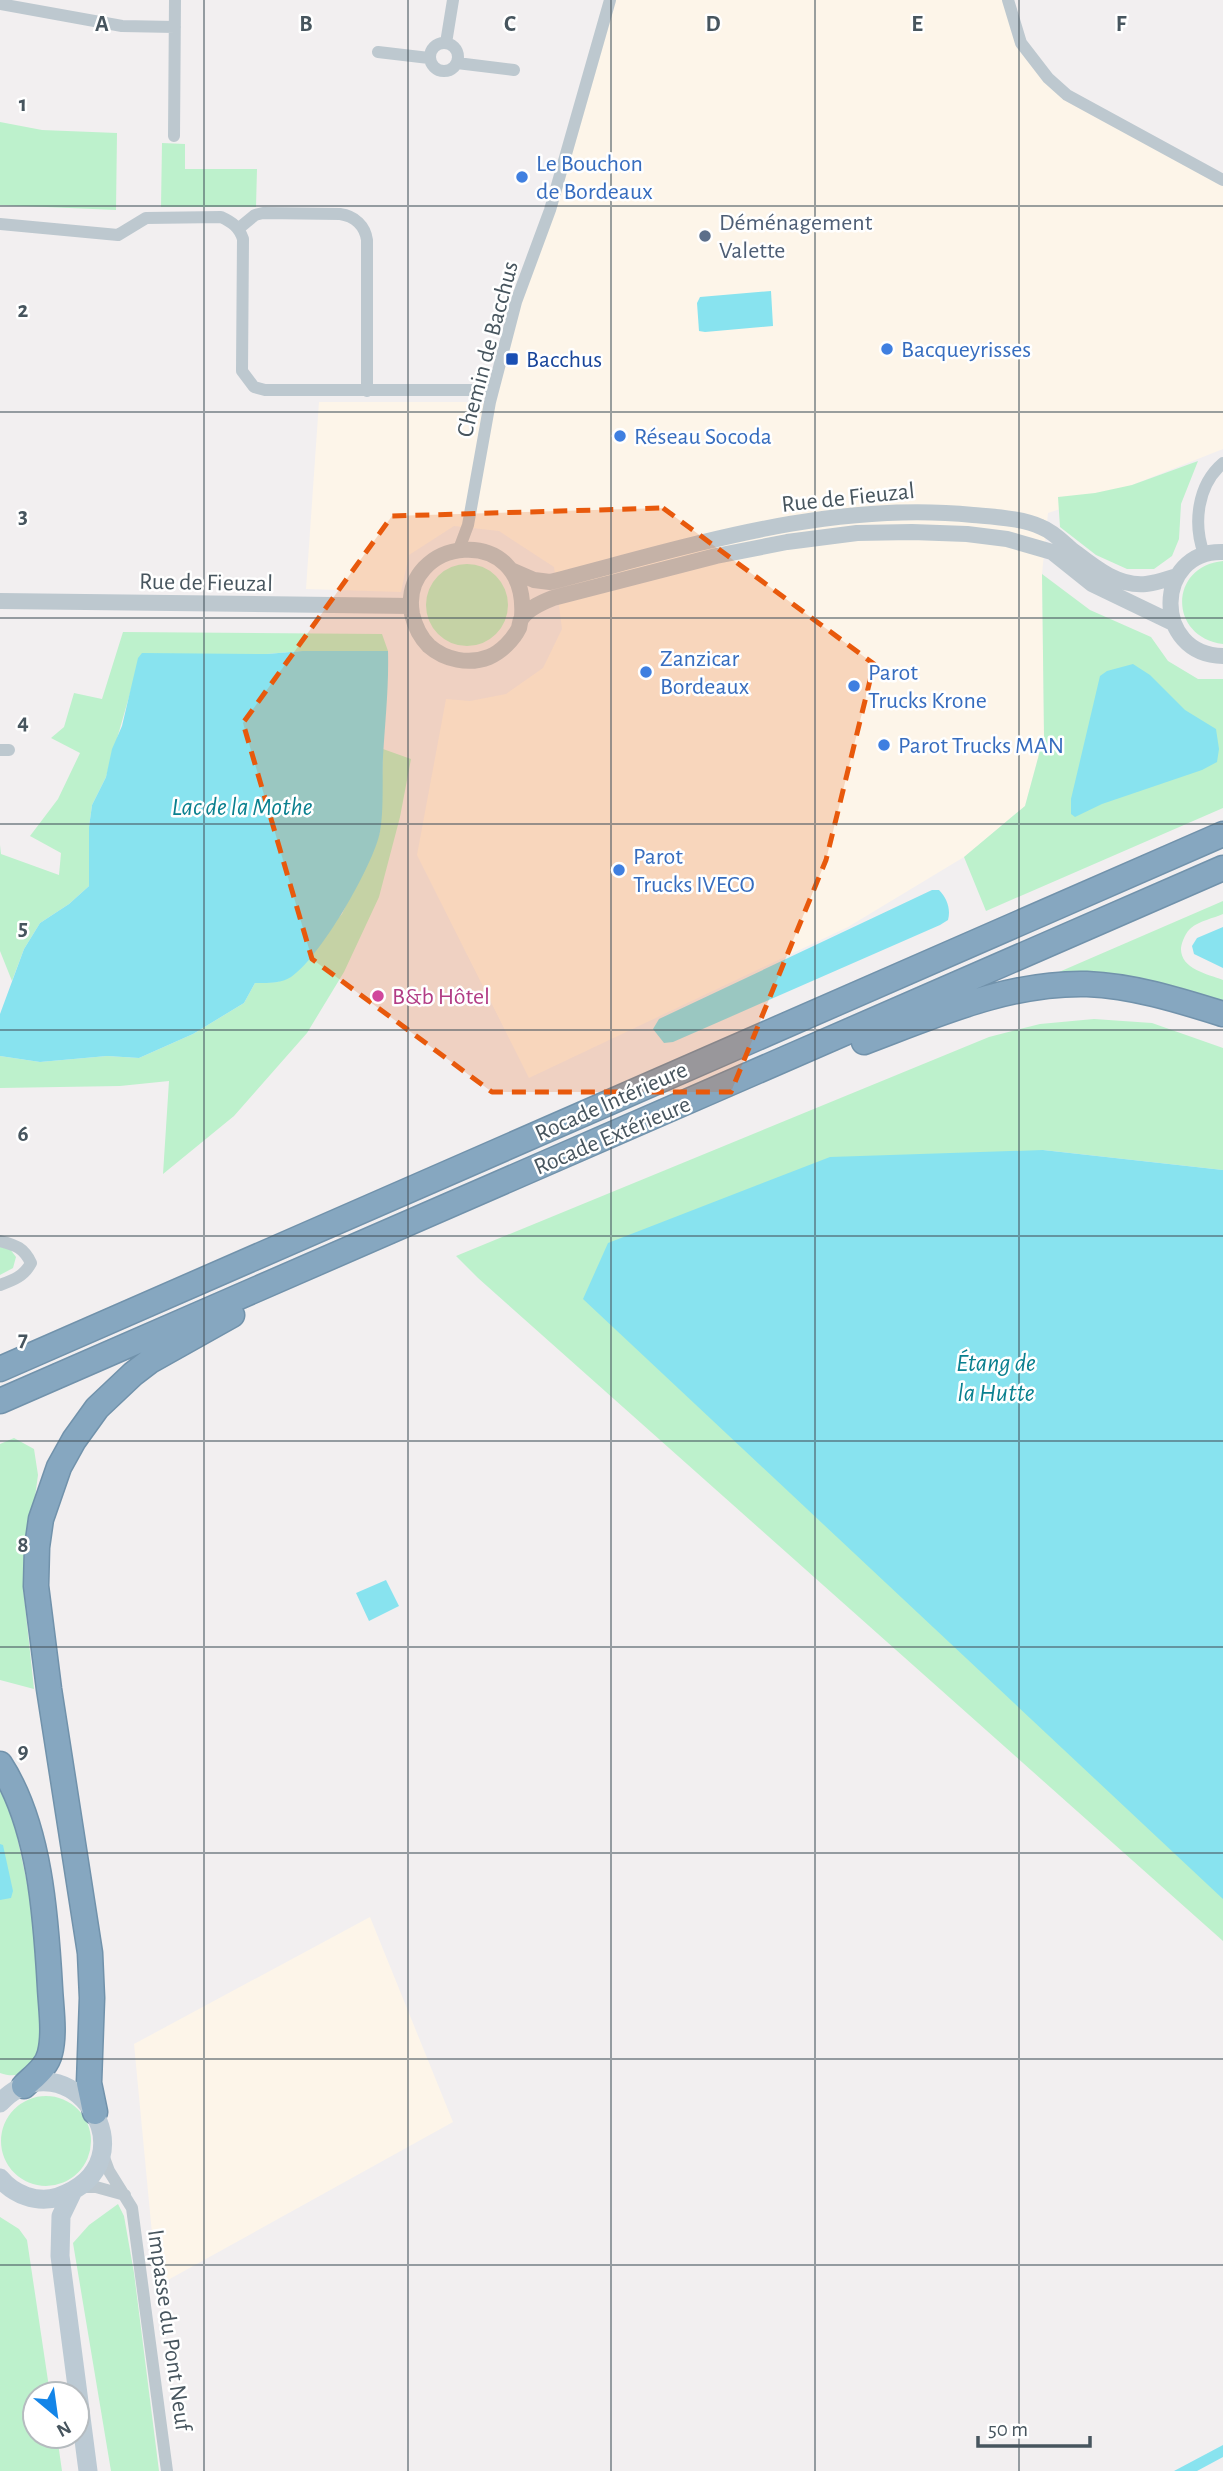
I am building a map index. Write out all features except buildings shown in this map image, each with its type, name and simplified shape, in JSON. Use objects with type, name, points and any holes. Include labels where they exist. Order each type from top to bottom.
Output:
[{"type":"highway","name":"Rocade Intérieure","points":[[0,1369],[1223,834]]},
{"type":"highway","name":"Rocade Extérieure","points":[[0,1401],[1223,869]]},
{"type":"highway","points":[[621,1131],[985,998],[1032,987],[1087,984],[1150,992],[1223,1014]]},
{"type":"highway","points":[[95,2112],[89,2084],[92,1998],[90,1953],[51,1704],[36,1586],[41,1519],[50,1490],[74,1440],[97,1408],[132,1374],[184,1342],[377,1236]]},
{"type":"highway","points":[[0,1764],[27,1826],[36,1864],[49,1973],[50,2053],[43,2067],[24,2086]]},
{"type":"main road","points":[[0,2081],[24,2086]]},
{"type":"main road","points":[[0,2103],[24,2086],[49,2082],[64,2085],[86,2099],[101,2126],[102,2151],[97,2167],[67,2200],[61,2216],[60,2256],[88,2471]]},
{"type":"main road","points":[[0,2178],[19,2194],[34,2198],[52,2199],[77,2189]]},
{"type":"main road","points":[[34,2198],[48,2217],[60,2256]]},
{"type":"street","points":[[174,136],[175,0]]},
{"type":"street","points":[[446,43],[453,0]]},
{"type":"street","name":"Chemin de Bacchus","points":[[459,550],[468,525],[493,390],[516,302],[550,210],[610,0]]},
{"type":"street","points":[[1008,0],[1021,43],[1048,78],[1067,94],[1223,180]]},
{"type":"street","points":[[0,4],[122,26],[174,27]]},
{"type":"street","points":[[446,43],[457,50],[457,62],[452,69],[444,72],[432,66],[429,58],[434,46],[446,43]]},
{"type":"street","points":[[378,52],[429,58]]},
{"type":"street","points":[[457,62],[514,70]]},
{"type":"street","points":[[239,229],[250,219],[263,213],[347,215],[361,225],[368,240],[367,391]]},
{"type":"street","points":[[0,223],[118,235],[146,218],[221,217],[239,229],[244,250],[242,371],[254,387],[265,390],[493,390]]},
{"type":"street","points":[[1204,554],[1198,529],[1201,499],[1206,484],[1223,463]]},
{"type":"street","name":"Rue de Fieuzal","points":[[459,550],[474,549],[488,553],[511,570],[534,580],[550,582],[787,524],[854,514],[915,512],[973,515],[1015,520],[1042,527],[1100,572],[1128,582],[1145,584],[1177,576]]},
{"type":"street","name":"Rue de Fieuzal","points":[[0,601],[411,606],[414,624],[423,640],[437,653],[454,660],[472,661],[490,656],[505,646],[513,638],[522,617],[540,603],[553,598],[716,556],[787,542],[857,533],[912,532],[1007,539],[1052,552],[1092,584],[1173,623]]},
{"type":"street","points":[[411,606],[413,590],[430,563],[444,554],[459,550]]},
{"type":"street","points":[[1223,552],[1204,554],[1193,560],[1177,576],[1170,599],[1173,623],[1189,645],[1201,652],[1223,656]]},
{"type":"street","points":[[511,570],[522,593],[522,617]]},
{"type":"street","points":[[0,1241],[18,1246],[27,1253],[32,1263],[17,1279],[0,1285]]},
{"type":"street","name":"Impasse du Pont Neuf","points":[[102,2151],[109,2171],[132,2208],[167,2471]]},
{"type":"street","points":[[77,2189],[96,2187],[125,2195]]},
{"type":"highlighted area","points":[[663,508],[874,664],[826,860],[731,1092],[492,1092],[312,959],[243,723],[392,516]]},
{"type":"shaded area","points":[[610,0],[1008,0],[1021,43],[1048,78],[1223,180],[1223,449],[1132,485],[1048,513],[1042,574],[1044,736],[1025,806],[964,857],[848,927],[529,1078],[417,855],[446,699],[470,701],[506,694],[543,668],[562,629],[554,567],[499,531],[454,526],[409,555],[401,592],[306,589],[319,402],[490,402]]},
{"type":"shaded area","points":[[370,1917],[453,2122],[157,2286],[134,2044]]},
{"type":"green space","points":[[0,122],[42,130],[117,133],[116,210],[0,205]]},
{"type":"green space","points":[[162,143],[185,144],[185,169],[257,169],[256,207],[161,207]]},
{"type":"green space","points":[[1198,461],[1181,504],[1179,539],[1172,556],[1154,569],[1127,569],[1096,555],[1060,527],[1058,497],[1132,485]]},
{"type":"green space","points":[[1223,561],[1223,644],[1205,639],[1192,629],[1182,602],[1192,575],[1205,566]]},
{"type":"green space","points":[[467,564],[483,567],[496,576],[505,589],[508,605],[505,621],[496,634],[483,643],[467,646],[451,643],[438,634],[429,621],[426,605],[429,589],[438,576],[451,567]]},
{"type":"green space","points":[[1042,574],[1090,610],[1151,637],[1168,661],[1198,679],[1223,679],[1223,808],[986,911],[964,857],[1025,806],[1044,736]]},
{"type":"green space","points":[[123,632],[382,634],[388,651],[302,651],[267,654],[133,683],[106,777],[92,805],[89,827],[89,886],[69,904],[40,923],[24,949],[12,981],[0,951],[0,845],[1,854],[59,875],[61,853],[30,836],[58,799],[80,753],[51,738],[64,727],[74,693],[102,699]]},
{"type":"green space","points":[[383,749],[411,759],[400,817],[379,897],[344,972],[307,1033],[234,1116],[163,1174],[169,1081],[120,1086],[0,1088],[0,1056],[40,1062],[107,1056],[139,1058],[193,1034],[244,1003],[255,983],[278,982],[342,914],[380,832]]},
{"type":"green space","points":[[1223,901],[1223,914],[1191,928],[1184,937],[1181,948],[1185,961],[1190,966],[1223,980],[1223,1004],[1052,975]]},
{"type":"green space","name":"Étang de la Hutte","points":[[1094,1019],[1152,1023],[1223,1048],[1223,1170],[1043,1150],[1223,1899],[1223,1941],[456,1256],[989,1037],[1040,1024]]},
{"type":"green space","points":[[0,1246],[10,1249],[16,1257],[13,1268],[0,1275]]},
{"type":"green space","points":[[14,1438],[34,1449],[38,1475],[23,1587],[34,1689],[0,1680],[0,1444]]},
{"type":"green space","points":[[0,1786],[9,1799],[28,1887],[46,2008],[44,2036],[36,2058],[31,2067],[23,2073],[13,2075],[0,2073]]},
{"type":"green space","points":[[37,2096],[55,2096],[71,2103],[84,2116],[91,2132],[91,2150],[84,2166],[71,2179],[55,2186],[37,2186],[21,2179],[8,2166],[1,2150],[1,2132],[8,2116],[21,2103]]},
{"type":"green space","points":[[118,2204],[124,2216],[134,2273],[159,2471],[111,2471],[73,2243],[89,2225]]},
{"type":"green space","points":[[0,2217],[19,2229],[27,2240],[48,2380],[21,2380],[21,2450],[59,2450],[62,2471],[0,2471]]},
{"type":"water","points":[[771,291],[773,326],[699,331],[697,303],[700,297]]},
{"type":"water","name":"Lac de la Mothe","points":[[302,651],[388,651],[380,832],[356,888],[316,951],[291,977],[278,982],[255,983],[244,1003],[193,1034],[139,1058],[107,1056],[40,1062],[0,1056],[0,1014],[24,949],[40,923],[69,904],[89,886],[89,827],[92,805],[106,777],[112,749],[122,726],[138,658],[142,653],[267,654]]},
{"type":"water","points":[[1133,664],[1150,675],[1185,710],[1216,729],[1219,749],[1217,762],[1202,770],[1102,804],[1075,817],[1071,814],[1071,799],[1100,676],[1107,671]]},
{"type":"water","points":[[932,890],[939,890],[949,908],[948,920],[940,925],[673,1042],[664,1043],[653,1029],[659,1019]]},
{"type":"water","points":[[1223,927],[1223,968],[1194,954],[1192,946],[1197,938]]},
{"type":"water","name":"Étang de la Hutte","points":[[1043,1150],[1223,1170],[1223,1899],[583,1299],[608,1243],[830,1157]]},
{"type":"water","points":[[386,1580],[399,1606],[369,1621],[356,1593]]},
{"type":"water","points":[[0,1844],[3,1845],[13,1891],[11,1898],[0,1900]]},
{"type":"water","points":[[1223,2445],[1223,2457],[1197,2471],[1174,2471]]},
{"type":"place","name":"Le Bouchon de Bordeaux","points":[[522,177]]},
{"type":"place","name":"Déménagement Valette","points":[[705,236]]},
{"type":"place","name":"Bacqueyrisses","points":[[887,349]]},
{"type":"place","name":"Bacchus","points":[[512,359]]},
{"type":"place","name":"Réseau Socoda","points":[[620,436]]},
{"type":"place","name":"Zanzicar Bordeaux","points":[[646,672]]},
{"type":"place","name":"Parot Trucks Krone","points":[[854,686]]},
{"type":"place","name":"Parot Trucks MAN","points":[[884,745]]},
{"type":"place","name":"Parot Trucks IVECO","points":[[619,870]]},
{"type":"place","name":"B&b Hôtel","points":[[378,996]]}]
